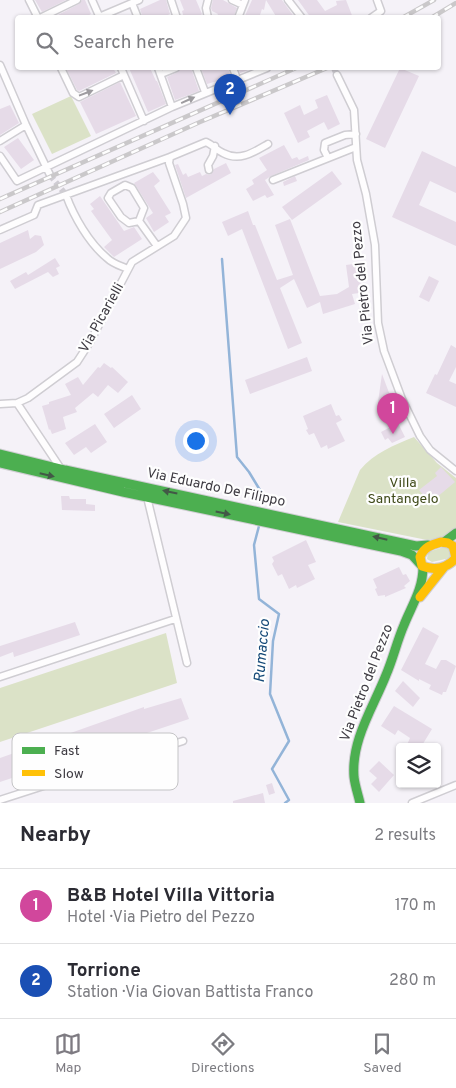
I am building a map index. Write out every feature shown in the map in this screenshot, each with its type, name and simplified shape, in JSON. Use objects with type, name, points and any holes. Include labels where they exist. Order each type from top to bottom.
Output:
[{"type":"street","points":[[29,0],[37,15]]},
{"type":"street","points":[[45,15],[77,0]]},
{"type":"street","points":[[92,0],[98,15]]},
{"type":"street","points":[[171,0],[176,15]]},
{"type":"street","points":[[207,15],[206,8],[208,0]]},
{"type":"street","points":[[232,0],[244,2],[239,15]]},
{"type":"street","points":[[288,0],[300,15]]},
{"type":"street","points":[[375,15],[381,11],[377,0]]},
{"type":"street","points":[[104,15],[136,1],[138,15]]},
{"type":"street","points":[[0,65],[26,126],[50,175]]},
{"type":"street","points":[[63,70],[73,93],[79,97],[124,75]]},
{"type":"street","points":[[122,70],[144,121]]},
{"type":"street","points":[[197,70],[205,92]]},
{"type":"street","points":[[234,70],[237,79]]},
{"type":"street","points":[[0,156],[17,181],[205,92],[262,70]]},
{"type":"street","points":[[159,71],[172,107]]},
{"type":"street","name":"Via Pietro del Pezzo","points":[[337,75],[354,110],[356,147],[375,245],[378,323],[384,351],[402,399],[420,436],[430,450],[456,471]]},
{"type":"street","points":[[0,140],[26,126]]},
{"type":"street","points":[[328,158],[324,150],[325,143],[345,135],[356,134]]},
{"type":"street","points":[[0,230],[34,215],[38,205],[170,157],[214,138]]},
{"type":"street","points":[[206,142],[215,146],[223,153],[241,158],[268,144]]},
{"type":"street","points":[[209,170],[208,165],[213,156],[215,146]]},
{"type":"street","points":[[273,180],[356,147]]},
{"type":"street","name":"Via Picarielli","points":[[0,404],[17,403],[28,398],[77,362],[90,342],[132,262],[174,236],[186,218],[169,163],[170,157]]},
{"type":"street","points":[[125,185],[132,188],[144,208],[139,220],[129,223],[121,217],[108,198],[111,192],[125,185]]},
{"type":"street","points":[[66,195],[73,212],[106,258],[114,264],[128,269]]},
{"type":"street","points":[[139,220],[157,246]]},
{"type":"street","points":[[17,403],[61,469]]},
{"type":"street","name":"Via Eduardo De Filippo","points":[[0,454],[416,546],[428,545]]},
{"type":"street","name":"Via Eduardo De Filippo","points":[[0,463],[147,497],[401,551],[412,554],[422,566]]},
{"type":"street","points":[[147,497],[187,664]]},
{"type":"street","points":[[444,542],[456,533]]},
{"type":"street","points":[[444,542],[452,544],[456,552],[456,558],[449,567],[432,568],[422,566],[420,557],[428,545],[444,542]]},
{"type":"street","name":"Via Pietro del Pezzo","points":[[360,803],[354,777],[359,738],[407,617],[423,584],[422,566]]},
{"type":"street","name":"Via Pietro del Pezzo","points":[[413,604],[449,567]]},
{"type":"street","points":[[0,677],[175,619]]},
{"type":"street","points":[[178,743],[183,741]]},
{"type":"street","points":[[412,803],[456,785]]},
{"type":"street","points":[[0,800],[31,790]]},
{"type":"green space","points":[[71,96],[91,136],[52,154],[32,114]]},
{"type":"green space","name":"Villa Santangelo","points":[[414,437],[437,463],[456,478],[456,528],[444,539],[427,540],[338,522],[360,470],[378,454]]},
{"type":"green space","points":[[448,547],[452,556],[450,558],[432,562],[427,559],[428,552]]},
{"type":"green space","points":[[166,633],[177,683],[27,733],[12,733],[12,738],[0,742],[0,688]]},
{"type":"building","points":[[35,0],[66,0],[42,12]]},
{"type":"building","points":[[82,0],[85,0],[91,14],[58,15],[79,4]]},
{"type":"building","points":[[160,0],[166,0],[170,14],[142,15],[140,9]]},
{"type":"building","points":[[180,0],[196,0],[202,14],[183,15],[182,11],[184,10]]},
{"type":"building","points":[[213,0],[223,0],[237,8],[234,15],[218,15],[211,8]]},
{"type":"building","points":[[252,0],[266,0],[264,10],[262,9],[260,15],[245,15]]},
{"type":"building","points":[[266,0],[282,0],[293,15],[275,15]]},
{"type":"building","points":[[298,0],[317,0],[325,11],[337,5],[336,1],[346,0],[352,15],[309,15]]},
{"type":"building","points":[[67,70],[114,70],[116,73],[79,91]]},
{"type":"building","points":[[130,70],[151,70],[157,81],[166,104],[148,112]]},
{"type":"building","points":[[180,70],[192,70],[199,91],[175,100],[167,77]]},
{"type":"building","points":[[202,70],[229,70],[231,77],[207,84]]},
{"type":"building","points":[[399,70],[405,70],[419,76],[385,148],[366,139]]},
{"type":"building","points":[[120,82],[136,116],[96,134],[80,102]]},
{"type":"building","points":[[327,95],[340,124],[328,130],[324,122],[307,131],[310,137],[298,143],[284,113],[300,105],[304,115],[318,108],[315,100]]},
{"type":"building","points":[[10,105],[19,123],[0,135],[0,109]]},
{"type":"building","points":[[18,138],[34,160],[21,169],[4,147]]},
{"type":"building","points":[[284,145],[292,159],[297,157],[299,160],[308,156],[309,160],[265,180],[274,195],[267,198],[265,195],[253,201],[246,189],[254,184],[252,180],[267,170],[259,158]]},
{"type":"building","points":[[422,151],[456,167],[456,193],[430,181],[419,205],[456,222],[456,246],[392,217]]},
{"type":"building","points":[[226,163],[231,173],[186,198],[175,165],[178,164],[183,175],[186,173],[188,177],[200,172],[202,176],[210,175],[214,169]]},
{"type":"building","points":[[332,171],[342,184],[292,220],[282,207]]},
{"type":"building","points":[[153,172],[160,181],[154,186],[171,213],[165,216],[169,222],[154,232],[146,218],[153,213],[134,183]]},
{"type":"building","points":[[295,176],[297,181],[284,186],[283,182]]},
{"type":"building","points":[[100,196],[124,231],[134,227],[142,239],[114,257],[104,247],[112,240],[91,211],[94,209],[90,204]]},
{"type":"building","points":[[248,211],[277,280],[293,275],[275,225],[290,219],[320,296],[337,294],[349,287],[346,265],[361,263],[366,292],[352,294],[355,304],[323,314],[320,302],[307,308],[294,279],[280,288],[302,343],[288,349],[242,229],[228,236],[222,222]]},
{"type":"building","points":[[28,230],[30,239],[35,235],[41,236],[44,245],[36,252],[0,269],[0,243]]},
{"type":"building","points":[[55,258],[60,266],[56,268],[59,274],[53,277],[48,272],[15,289],[10,281],[26,272],[28,275]]},
{"type":"building","points":[[429,276],[439,281],[429,302],[419,297]]},
{"type":"building","points":[[451,345],[456,348],[456,367],[449,381],[456,384],[456,407],[426,393]]},
{"type":"building","points":[[307,357],[312,371],[250,394],[245,380]]},
{"type":"building","points":[[104,363],[112,367],[128,382],[118,393],[108,385],[98,397],[93,393],[75,408],[77,412],[63,417],[66,429],[52,434],[42,406],[71,395],[65,384],[78,377],[83,385],[98,367],[100,368]]},
{"type":"building","points":[[382,374],[391,398],[388,400],[391,406],[379,405],[378,402]]},
{"type":"building","points":[[132,395],[141,409],[114,428],[104,414]]},
{"type":"building","points":[[331,404],[336,416],[339,415],[342,420],[336,423],[345,441],[328,449],[327,445],[321,448],[314,433],[309,435],[306,430],[308,429],[303,416]]},
{"type":"building","points":[[398,423],[405,437],[392,443],[388,438],[385,440],[381,432]]},
{"type":"building","points":[[95,424],[107,442],[91,453],[86,447],[74,455],[65,443]]},
{"type":"building","points":[[441,467],[455,482],[430,503],[419,490],[437,476],[435,473]]},
{"type":"building","points":[[61,496],[69,496],[70,499],[86,499],[86,504],[95,505],[95,511],[62,510]]},
{"type":"building","points":[[306,540],[316,562],[308,565],[315,579],[297,588],[296,585],[289,589],[282,574],[278,576],[272,564],[274,561],[272,557]]},
{"type":"building","points":[[399,567],[403,575],[406,574],[410,581],[404,586],[406,588],[385,597],[385,595],[378,596],[373,579]]},
{"type":"building","points":[[75,622],[80,635],[14,657],[13,652],[0,657],[0,646]]},
{"type":"building","points":[[423,627],[439,636],[425,664],[436,669],[441,660],[446,660],[456,666],[446,692],[443,692],[442,695],[429,689],[431,685],[419,679],[419,681],[401,670]]},
{"type":"building","points":[[403,681],[420,698],[413,707],[395,691]]},
{"type":"building","points":[[181,698],[189,719],[147,733],[71,733],[144,707],[144,709]]},
{"type":"building","points":[[394,706],[432,729],[423,743],[408,743],[410,738],[398,730],[395,735],[381,726]]},
{"type":"building","points":[[12,754],[12,778],[0,782],[0,758]]},
{"type":"building","points":[[379,761],[394,775],[379,792],[371,784],[377,778],[369,771]]},
{"type":"building","points":[[272,783],[275,793],[269,795],[266,785]]},
{"type":"building","points":[[263,793],[265,803],[233,803],[233,801]]},
{"type":"waterway","name":"Rumaccio","points":[[222,259],[237,457],[249,472],[266,500]]},
{"type":"waterway","name":"Rumaccio","points":[[259,526],[254,545],[259,599],[279,614],[273,641],[270,694],[289,741],[272,769],[289,800],[285,803]]},
{"type":"tunnel","points":[[335,70],[337,75]]},
{"type":"tunnel","points":[[50,175],[66,195]]},
{"type":"railway","points":[[407,15],[434,0]]},
{"type":"railway","points":[[436,15],[456,3]]},
{"type":"railway","points":[[0,199],[291,70]]},
{"type":"railway","points":[[0,212],[200,122],[322,70]]},
{"type":"traffic: fast","points":[[0,454],[65,470],[416,546],[428,545]]},
{"type":"traffic: fast","points":[[0,463],[123,492],[401,551],[412,555],[422,566]]},
{"type":"traffic: fast","points":[[444,542],[456,533]]},
{"type":"traffic: fast","points":[[360,803],[354,777],[354,763],[359,737],[419,590],[423,567]]},
{"type":"traffic: slow","points":[[441,542],[453,546],[456,558],[441,568],[422,566],[420,557],[424,551],[431,545],[441,542]]},
{"type":"traffic: slow","points":[[420,597],[444,567]]},
{"type":"place","name":"Torrione","points":[[230,115]]},
{"type":"place","name":"B&B Hotel Villa Vittoria","points":[[393,434]]}]
